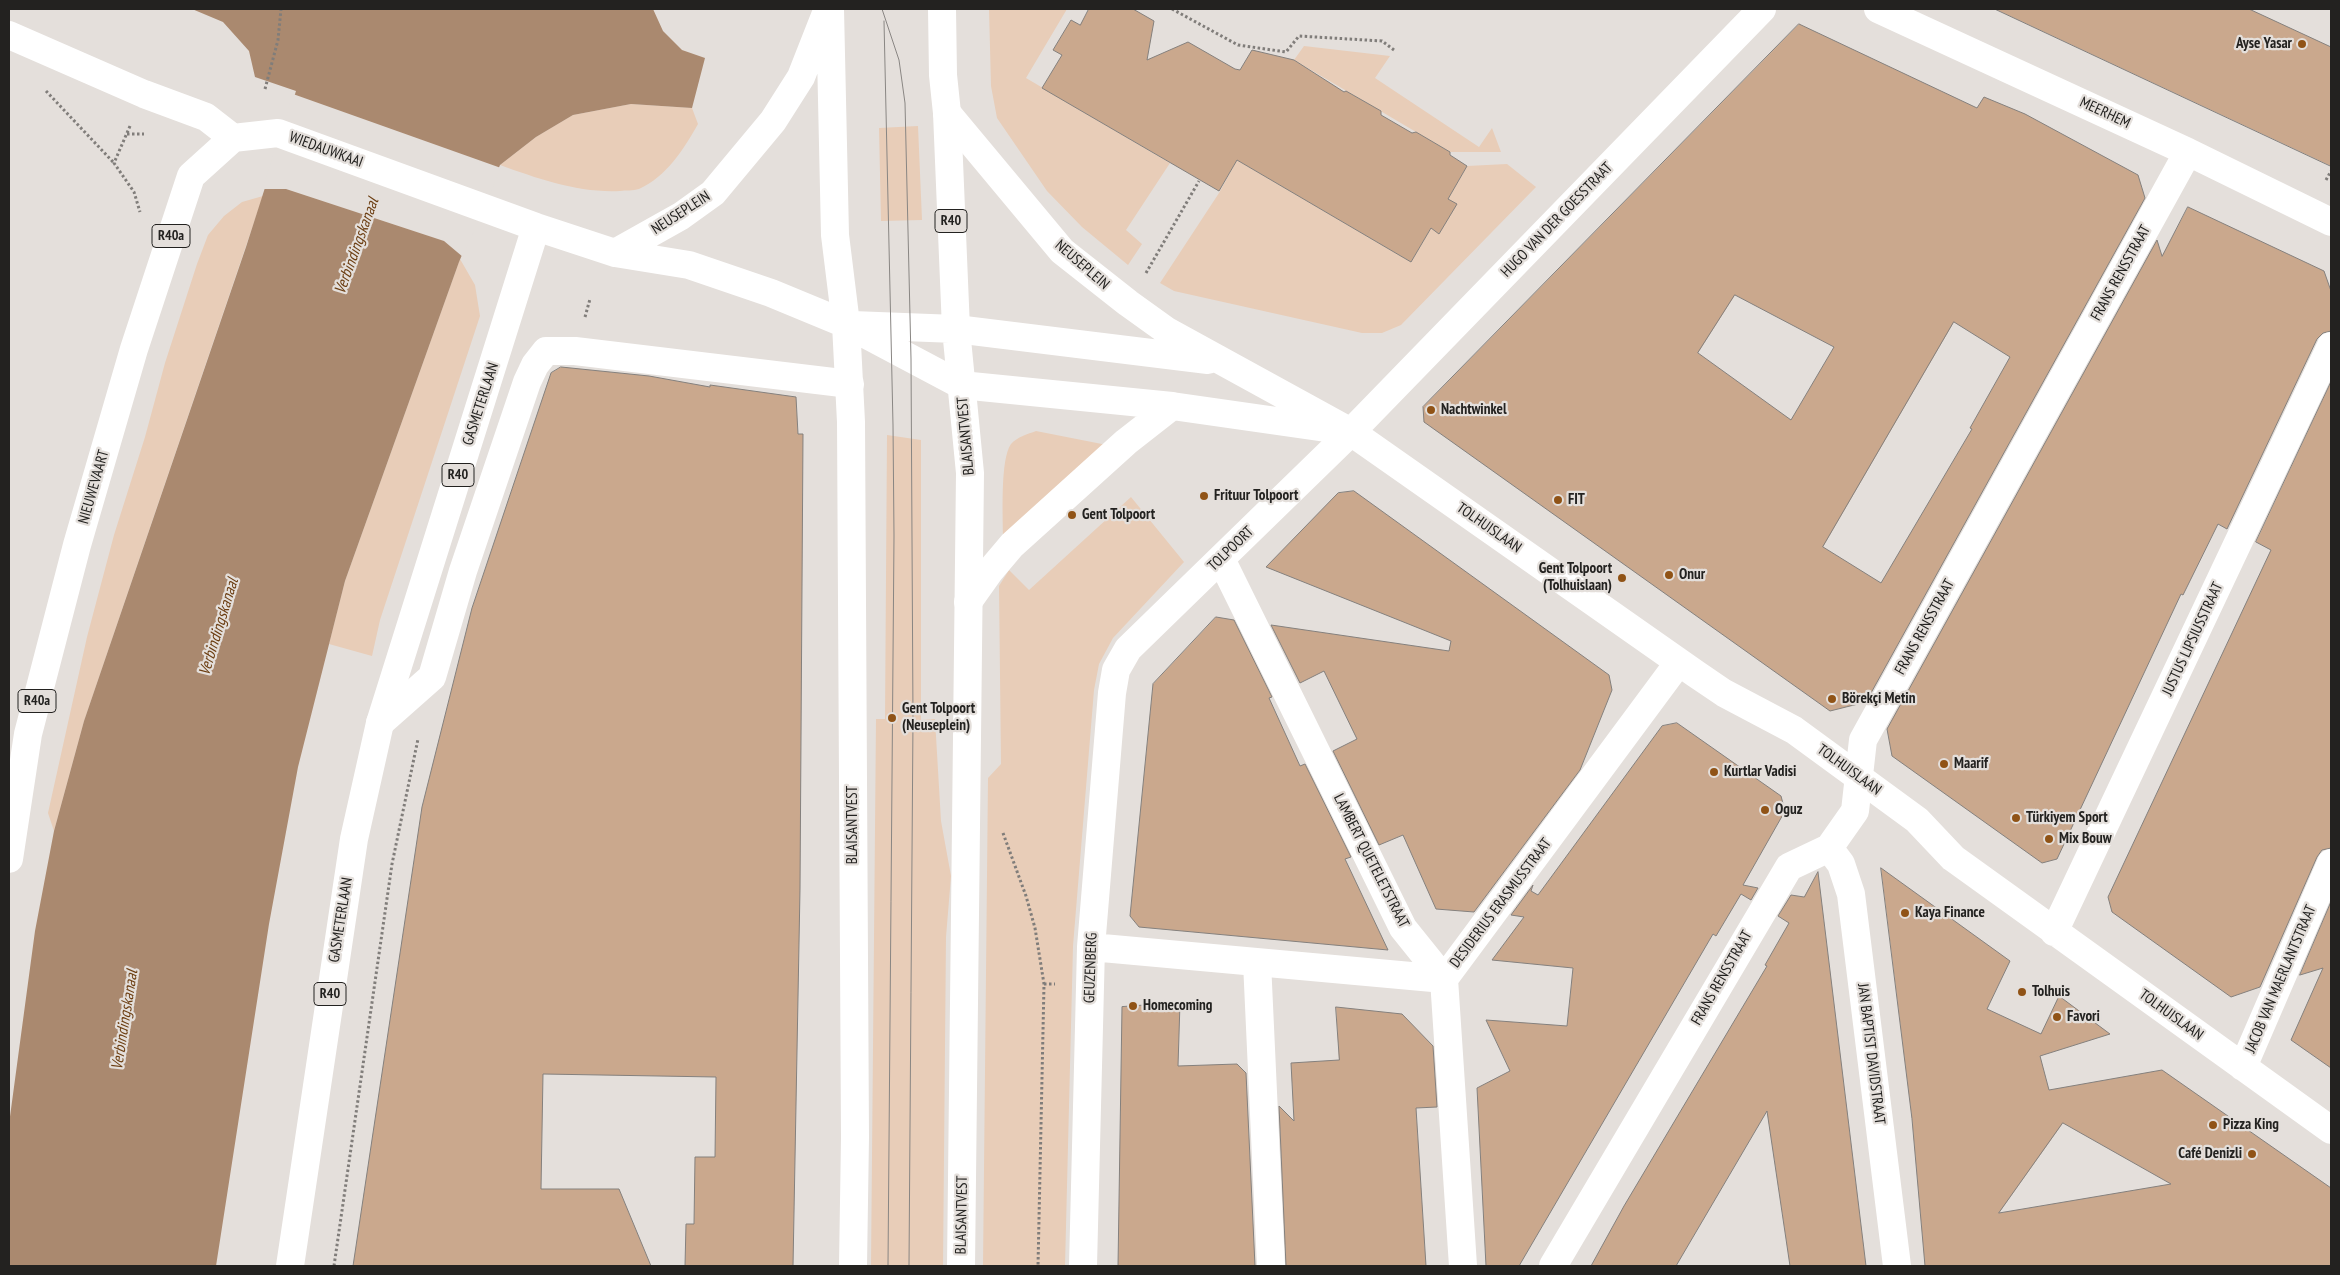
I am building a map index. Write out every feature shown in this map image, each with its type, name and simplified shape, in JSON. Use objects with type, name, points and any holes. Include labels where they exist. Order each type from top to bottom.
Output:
[{"type":"street","name":"NEUSEPLEIN","points":[[615,252],[682,216],[713,193],[773,121],[801,77],[829,9]]},
{"type":"street","name":"NEUSEPLEIN","points":[[829,9],[835,235],[846,324]]},
{"type":"street","name":"R40","points":[[942,9],[943,75],[947,113],[956,328]]},
{"type":"street","name":"HUGO VAN DER GOESSTRAAT","points":[[1351,432],[1762,9]]},
{"type":"street","name":"MEERHEM","points":[[1878,9],[2188,152],[2331,222]]},
{"type":"street","points":[[9,36],[144,94],[206,117],[233,138]]},
{"type":"street","name":"NEUSEPLEIN","points":[[947,113],[1062,251],[1167,331],[1351,432]]},
{"type":"street","name":"WIEDAUWKAAI","points":[[233,138],[278,133],[536,227]]},
{"type":"street","name":"NIEUWEVAART","points":[[9,860],[28,734],[77,544],[134,349],[191,176],[233,138]]},
{"type":"street","name":"FRANS RENSSTRAAT","points":[[1553,1266],[1789,867],[1829,848],[1855,811],[1863,740],[2188,152]]},
{"type":"street","name":"NEUSEPLEIN","points":[[536,227],[615,252],[689,265],[771,293],[846,324],[961,385],[1172,406],[1351,432]]},
{"type":"street","name":"GASMETERLAAN","points":[[290,1266],[354,839],[380,723],[536,227]]},
{"type":"street","name":"NEUSEPLEIN","points":[[846,324],[956,328],[1224,362]]},
{"type":"street","name":"BLAISANTVEST","points":[[846,324],[850,384],[855,1137],[853,1266]]},
{"type":"street","points":[[956,328],[961,385]]},
{"type":"street","name":"JUSTUS LIPSIUSSTRAAT","points":[[2054,932],[2331,346]]},
{"type":"street","points":[[380,723],[432,677],[463,572],[527,382],[534,365],[546,351],[575,351],[850,384]]},
{"type":"street","name":"BLAISANTVEST","points":[[961,385],[970,473],[961,1266]]},
{"type":"street","points":[[968,602],[990,571],[1012,545],[1126,442],[1172,406]]},
{"type":"street","name":"TOLPOORT","points":[[1116,670],[1128,649],[1351,432]]},
{"type":"street","name":"TOLHUISLAAN","points":[[1351,432],[1724,693],[1794,730],[1918,820],[1952,858],[2331,1130]]},
{"type":"street","name":"LAMBERT QUETELETSTRAAT","points":[[1221,558],[1403,928],[1444,979]]},
{"type":"street","name":"DESIDERIUS ERASMUSSTRAAT","points":[[1092,947],[1444,979],[1680,662]]},
{"type":"street","name":"GEUZENBERG","points":[[1083,1266],[1092,947],[1112,693],[1116,670]]},
{"type":"street","name":"JAN BAPTIST DAVIDSTRAAT","points":[[1829,848],[1841,864],[1851,894],[1897,1266]]},
{"type":"street","name":"JACOB VAN MAERLANTSTRAAT","points":[[2243,1067],[2331,863]]},
{"type":"street","points":[[1256,962],[1271,1266]]},
{"type":"street","points":[[1444,979],[1463,1266]]},
{"type":"path","points":[[264,88],[278,40],[281,9]]},
{"type":"path","points":[[1172,9],[1238,45],[1286,52],[1299,36],[1382,41],[1394,50]]},
{"type":"path","points":[[42,88],[114,163]]},
{"type":"path","points":[[1128,303],[1199,181]]},
{"type":"path","points":[[334,1266],[392,864],[419,734]]},
{"type":"path","points":[[1001,828],[1026,896],[1044,984],[1038,1266]]},
{"type":"shaded area","points":[[989,9],[1067,9],[1026,78],[1170,163],[1126,230],[1142,244],[1128,265],[1082,227],[1047,191],[997,118],[991,86]]},
{"type":"shaded area","points":[[1304,46],[1390,56],[1375,78],[1479,147],[1492,128],[1501,152],[1450,152],[1294,60]]},
{"type":"shaded area","points":[[631,104],[692,108],[698,124],[687,143],[666,170],[649,184],[639,189],[620,191],[589,190],[544,180],[500,165],[536,137],[573,115]]},
{"type":"shaded area","points":[[918,126],[922,220],[881,221],[879,128]]},
{"type":"shaded area","points":[[1237,160],[1411,262],[1431,228],[1439,233],[1448,199],[1467,166],[1507,164],[1536,187],[1401,325],[1382,333],[1362,333],[1174,291],[1160,283],[1219,193]]},
{"type":"shaded area","points":[[263,196],[84,721],[54,831],[48,813],[87,637],[114,535],[145,437],[165,363],[197,264],[208,235],[224,216],[242,202]]},
{"type":"shaded area","points":[[460,259],[475,285],[480,316],[380,620],[372,656],[329,644],[345,581]]},
{"type":"shaded area","points":[[1036,431],[1107,445],[1003,537],[1003,489],[1007,451],[1016,439]]},
{"type":"shaded area","points":[[887,435],[921,440],[921,720],[935,719],[941,821],[951,876],[946,937],[943,1266],[871,1266],[876,719],[885,719]]},
{"type":"shaded area","points":[[1131,497],[1184,562],[1113,638],[1099,664],[1094,690],[1073,946],[1065,1266],[983,1266],[988,778],[1001,764],[999,586],[1009,570],[1029,590]]},
{"type":"water","name":"Verbindingskanaal","points":[[192,9],[653,9],[663,31],[682,50],[705,58],[692,108],[631,104],[573,115],[536,137],[500,165],[459,262],[345,581],[298,767],[269,924],[216,1266],[9,1266],[9,1124],[35,931],[54,831],[84,721],[246,247],[296,91],[255,77],[249,51],[223,22]]},
{"type":"pier","points":[[293,94],[501,168],[463,257],[444,241],[286,189],[262,189]]},
{"type":"building","points":[[1089,9],[1133,9],[1154,21],[1147,60],[1188,42],[1240,70],[1252,50],[1294,60],[1344,92],[1346,91],[1381,111],[1381,115],[1412,133],[1416,132],[1450,152],[1450,155],[1467,166],[1448,199],[1457,204],[1439,234],[1431,228],[1411,262],[1237,160],[1219,191],[1042,88],[1062,55],[1053,50],[1071,20],[1080,25]]},
{"type":"building","points":[[1995,9],[2249,9],[2331,47],[2331,166]]},
{"type":"building","points":[[1799,24],[1977,108],[1984,97],[2025,114],[2138,175],[2145,198],[1866,702],[1830,711],[1424,422],[1423,407]],"holes":[[[1735,295],[1834,347],[1791,420],[1698,353]],[[1954,322],[2010,357],[1970,428],[1972,429],[1881,583],[1823,547]]]},
{"type":"building","points":[[2188,207],[2324,271],[2331,291],[2331,331],[2323,333],[2317,339],[2227,529],[2218,524],[2183,595],[2181,594],[2057,859],[2042,863],[1892,756],[1887,729],[2157,240],[2162,256]]},
{"type":"building","points":[[561,367],[649,376],[710,387],[710,385],[796,397],[798,434],[803,434],[800,889],[793,1266],[685,1266],[686,1224],[694,1224],[695,1157],[715,1157],[716,1077],[543,1074],[541,1189],[619,1189],[651,1266],[353,1266],[422,807],[472,608],[551,373]]},
{"type":"building","points":[[2331,382],[2331,848],[2322,850],[2317,857],[2260,987],[2231,997],[2112,912],[2108,897],[2271,550],[2256,542]]},
{"type":"building","points":[[1354,491],[1609,675],[1612,690],[1580,770],[1474,912],[1436,909],[1403,835],[1379,845],[1333,751],[1357,739],[1324,671],[1300,683],[1271,625],[1449,651],[1451,641],[1266,567],[1338,493]]},
{"type":"building","points":[[1216,617],[1234,620],[1272,697],[1269,698],[1300,766],[1305,764],[1351,857],[1345,859],[1388,950],[1139,927],[1130,916],[1153,684]]},
{"type":"building","points":[[1677,723],[1781,796],[1785,811],[1743,885],[1758,888],[1751,900],[1741,894],[1716,936],[1713,934],[1519,1266],[1486,1266],[1477,1088],[1510,1071],[1486,1020],[1567,1026],[1573,968],[1492,960],[1524,917],[1511,915],[1533,885],[1531,891],[1538,895],[1662,726]]},
{"type":"building","points":[[1881,868],[2010,961],[1987,1009],[2041,1034],[2059,996],[2110,1034],[2040,1056],[2049,1090],[2162,1070],[2331,1188],[2331,1266],[1925,1266],[1912,1119]],"holes":[[[2063,1123],[2171,1184],[1999,1213]]]},
{"type":"building","points":[[1818,872],[1866,1266],[1790,1266],[1767,1111],[1676,1266],[1591,1266],[1624,1206],[1767,966],[1765,965],[1789,923],[1778,916],[1791,895],[1804,897]]},
{"type":"building","points":[[2331,902],[2331,1068],[2291,1040],[2323,968],[2300,975]]},
{"type":"building","points":[[1180,1003],[1178,1066],[1237,1064],[1246,1073],[1255,1266],[1118,1266],[1122,1007]]},
{"type":"building","points":[[1336,1007],[1402,1014],[1433,1046],[1437,1107],[1416,1108],[1426,1266],[1286,1266],[1279,1106],[1294,1121],[1291,1063],[1339,1060]]},
{"type":"tram line","points":[[882,9],[899,60],[905,103],[911,359],[913,719],[909,1266]]},
{"type":"tram line","points":[[884,21],[894,536],[888,1266]]},
{"type":"place","name":"Ayse Yasar","points":[[2302,44]]},
{"type":"place","name":"Nachtwinkel","points":[[1431,410]]},
{"type":"place","name":"Frituur Tolpoort","points":[[1204,496]]},
{"type":"place","name":"FIT","points":[[1558,500]]},
{"type":"place","name":"Gent Tolpoort","points":[[1072,515]]},
{"type":"place","name":"Onur","points":[[1669,575]]},
{"type":"place","name":"Gent Tolpoort (Tolhuislaan)","points":[[1622,578]]},
{"type":"place","name":"Börekçi Metin","points":[[1832,699]]},
{"type":"place","name":"Gent Tolpoort (Neuseplein)","points":[[892,718]]},
{"type":"place","name":"Maarif","points":[[1944,764]]},
{"type":"place","name":"Kurtlar Vadisi","points":[[1714,772]]},
{"type":"place","name":"Oguz","points":[[1765,810]]},
{"type":"place","name":"Türkiyem Sport","points":[[2016,818]]},
{"type":"place","name":"Mix Bouw","points":[[2049,839]]},
{"type":"place","name":"Kaya Finance","points":[[1905,913]]},
{"type":"place","name":"Tolhuis","points":[[2022,992]]},
{"type":"place","name":"Homecoming","points":[[1133,1006]]},
{"type":"place","name":"Favori","points":[[2057,1017]]},
{"type":"place","name":"Pizza King","points":[[2213,1125]]},
{"type":"place","name":"Café Denizli","points":[[2252,1154]]}]
